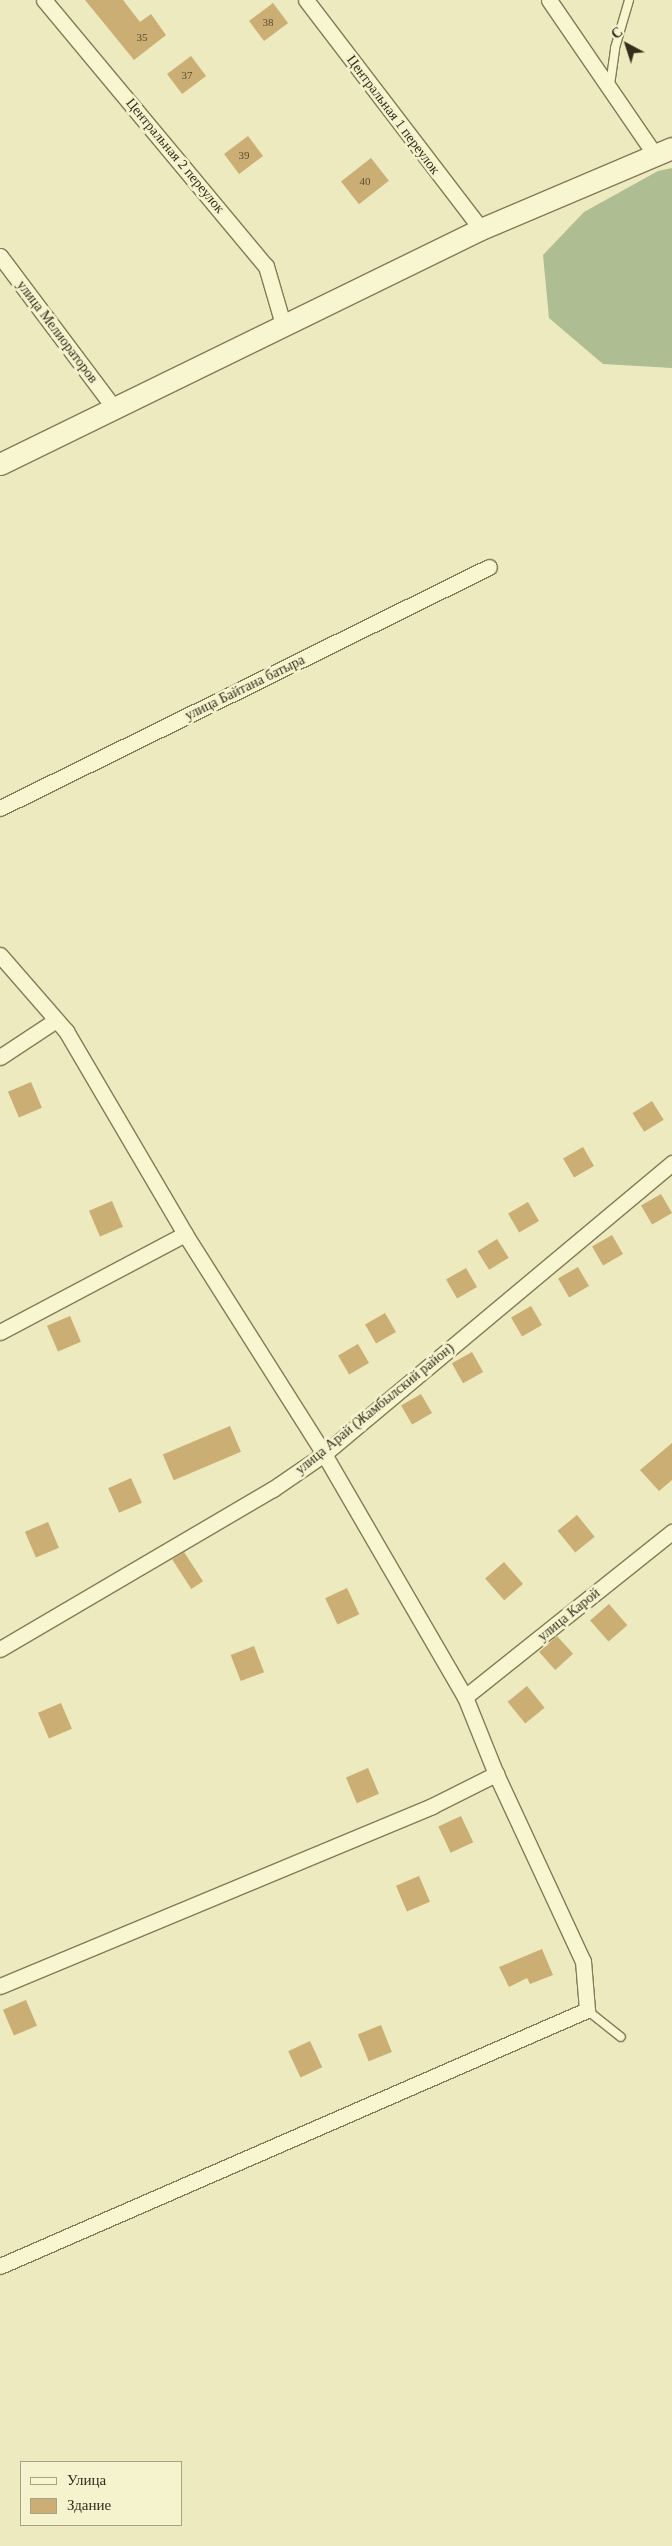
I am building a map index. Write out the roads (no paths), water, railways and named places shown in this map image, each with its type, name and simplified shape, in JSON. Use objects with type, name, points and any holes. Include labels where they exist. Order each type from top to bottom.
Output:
[{"type":"street","name":"Центральная 2 переулок","points":[[44,0],[266,266],[283,324]]},
{"type":"street","name":"Центральная 1 переулок","points":[[306,0],[481,229]]},
{"type":"street","points":[[0,464],[283,324],[325,308],[481,229],[663,152],[610,85],[549,0]]},
{"type":"street","name":"улица Мелиораторов","points":[[0,256],[114,408]]},
{"type":"street","name":"улица Байтана батыра","points":[[0,808],[489,567]]},
{"type":"street","points":[[0,955],[66,1031],[185,1234],[324,1454],[466,1697],[496,1774],[583,1961],[587,2010],[0,2266]]},
{"type":"street","points":[[0,1056],[56,1020]]},
{"type":"street","name":"улица Арай (Жамбылский район)","points":[[0,1649],[273,1489],[324,1454],[672,1163]]},
{"type":"street","points":[[0,1332],[185,1234]]},
{"type":"street","name":"улица Карой","points":[[466,1697],[672,1532]]},
{"type":"street","points":[[0,1986],[432,1806],[496,1774]]},
{"type":"lane","points":[[610,85],[615,48],[629,0]]},
{"type":"lane","points":[[587,2010],[621,2037]]}]
